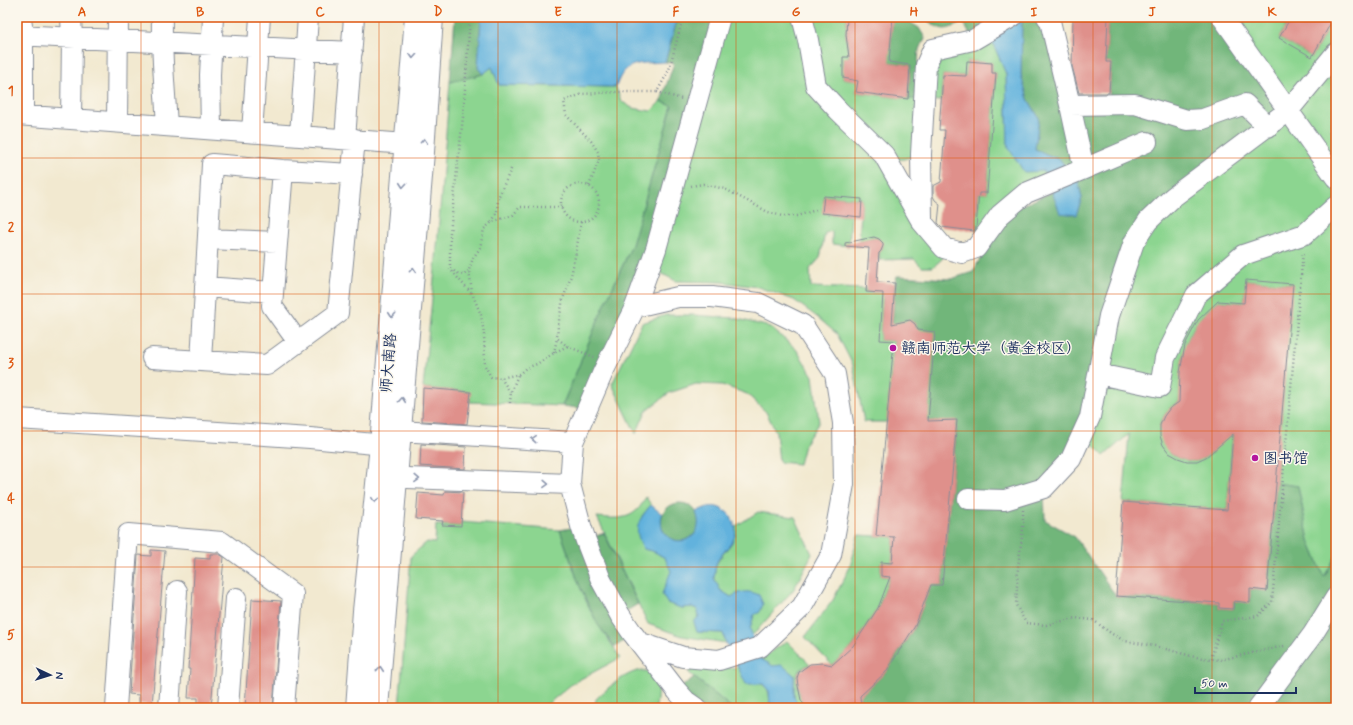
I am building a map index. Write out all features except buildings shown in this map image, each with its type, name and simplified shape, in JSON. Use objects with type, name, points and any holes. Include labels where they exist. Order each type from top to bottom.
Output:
[{"type":"main road","name":"师大南路","points":[[377,708],[387,478],[416,17]]},
{"type":"main road","name":"师大南路","points":[[390,438],[422,160],[432,17]]},
{"type":"main road","name":"师大南路","points":[[357,708],[364,611],[387,478]]},
{"type":"street","points":[[71,17],[71,119]]},
{"type":"street","points":[[117,122],[118,17]]},
{"type":"street","points":[[162,17],[161,42],[167,126]]},
{"type":"street","points":[[212,129],[211,45],[213,17]]},
{"type":"street","points":[[252,132],[260,17]]},
{"type":"street","points":[[300,135],[308,17]]},
{"type":"street","points":[[152,358],[267,365],[338,313],[352,174],[350,139],[354,17]]},
{"type":"street","points":[[696,708],[686,701],[677,691],[620,615],[601,580],[581,526],[570,484],[573,442],[608,362],[635,307],[656,248],[720,17]]},
{"type":"street","points":[[802,17],[808,40],[816,86],[884,155],[922,222],[944,248],[962,253],[976,248],[1000,215],[1026,193],[1147,142]]},
{"type":"street","points":[[922,222],[921,154],[926,65],[933,49],[973,40],[1012,17]]},
{"type":"street","points":[[1048,17],[1084,169]]},
{"type":"street","points":[[1222,17],[1336,178]]},
{"type":"street","points":[[352,52],[72,38],[20,29],[20,115],[407,144]]},
{"type":"street","points":[[968,499],[1005,500],[1044,488],[1071,459],[1090,417],[1109,316],[1134,242],[1148,221],[1173,197],[1289,110],[1336,53]]},
{"type":"street","points":[[1070,105],[1135,104],[1187,120],[1203,119],[1245,104],[1268,127]]},
{"type":"street","points":[[201,361],[212,164],[352,174]]},
{"type":"street","points":[[283,170],[272,306],[298,342]]},
{"type":"street","points":[[1098,374],[1160,388],[1165,358],[1196,295],[1244,255],[1304,234],[1336,206]]},
{"type":"street","points":[[208,239],[277,242]]},
{"type":"street","points":[[205,287],[273,292]]},
{"type":"street","points":[[635,307],[678,297],[712,297],[758,303],[803,325],[835,374],[843,423],[844,484],[830,555],[802,607],[760,647],[720,660],[683,657],[641,643]]},
{"type":"street","points":[[17,419],[310,438],[390,438],[573,442]]},
{"type":"street","points":[[387,478],[570,484]]},
{"type":"street","points":[[116,708],[128,534],[222,542],[293,594],[284,708]]},
{"type":"street","points":[[169,708],[177,591]]},
{"type":"street","points":[[1258,708],[1308,642],[1336,597]]},
{"type":"street","points":[[228,708],[236,598]]},
{"type":"path","points":[[470,17],[463,117],[450,233],[450,269],[472,293]]},
{"type":"path","points":[[657,92],[668,70],[683,17]]},
{"type":"path","points":[[589,186],[599,160],[598,152],[591,141],[566,115],[564,101],[582,94],[657,92],[696,102]]},
{"type":"path","points":[[450,269],[464,275],[468,270],[480,248],[484,229],[492,222],[497,212],[498,198],[512,167]]},
{"type":"path","points":[[578,184],[589,186],[598,195],[599,207],[597,212],[593,218],[587,221],[574,221],[564,213],[562,201],[564,195],[567,190],[578,184]]},
{"type":"path","points":[[672,188],[703,184],[725,189],[768,212],[782,216],[797,216],[819,210]]},
{"type":"path","points":[[492,222],[513,215],[520,207],[562,207]]},
{"type":"path","points":[[554,353],[562,306],[576,252],[581,222]]},
{"type":"path","points":[[1211,659],[1222,621],[1258,616],[1272,602],[1304,234]]},
{"type":"path","points":[[468,270],[472,293],[481,315],[484,334],[484,366],[492,376],[501,378],[519,374]]},
{"type":"path","points":[[557,338],[567,346],[608,362]]},
{"type":"path","points":[[510,404],[511,392],[519,374],[526,368],[537,364],[567,346]]},
{"type":"path","points":[[501,378],[511,392]]},
{"type":"path","points":[[1023,494],[1023,529],[1018,567],[1016,605],[1026,623],[1046,625],[1075,618],[1093,620],[1112,634],[1125,640],[1155,646],[1195,657],[1220,660],[1257,651],[1308,642]]},
{"type":"green space","points":[[455,17],[481,17],[478,68],[483,74],[450,82]]},
{"type":"green space","points":[[678,17],[720,17],[656,249],[587,409],[562,406],[601,313],[632,245],[672,106],[661,101],[674,63],[665,62]]},
{"type":"green space","points":[[720,17],[847,17],[846,35],[849,57],[843,58],[843,78],[858,81],[856,92],[908,99],[926,65],[988,31],[1006,74],[1008,147],[1044,171],[1049,184],[976,231],[979,193],[987,193],[996,73],[992,73],[992,63],[967,61],[966,76],[943,75],[941,101],[925,100],[921,154],[904,159],[888,161],[944,248],[942,259],[933,267],[922,267],[914,259],[879,260],[879,253],[883,246],[879,239],[874,237],[859,241],[862,199],[824,196],[823,213],[851,216],[849,246],[832,244],[832,231],[825,233],[820,258],[810,269],[811,287],[866,289],[866,292],[883,293],[880,340],[894,341],[887,422],[864,422],[853,365],[837,334],[794,300],[758,287],[722,282],[676,281],[649,267]]},
{"type":"green space","points":[[893,17],[909,17],[908,21],[919,28],[925,38],[919,49],[918,62],[925,99],[908,99],[910,65],[874,60],[875,47],[890,48]]},
{"type":"green space","points":[[922,17],[987,17],[988,31],[973,40],[963,22],[945,29],[933,25]]},
{"type":"green space","points":[[1022,17],[1047,17],[1070,105],[1109,100],[1111,62],[1106,62],[1108,17],[1222,17],[1289,110],[1134,242],[1090,417],[1044,488],[1045,520],[1075,537],[1116,596],[1219,603],[1219,608],[1233,609],[1234,601],[1250,602],[1250,589],[1267,591],[1276,483],[1298,486],[1309,541],[1324,577],[1336,556],[1336,703],[1324,708],[861,708],[860,696],[886,672],[901,649],[915,626],[931,585],[942,585],[957,421],[928,421],[918,330],[915,324],[910,320],[892,328],[895,283],[897,276],[951,279],[973,272],[1003,217],[1017,208],[1052,192],[1076,215],[1082,198],[1078,180],[1060,160],[1035,149],[1039,118],[1028,99],[1021,75]]},
{"type":"green space","points":[[1222,17],[1291,17],[1279,38],[1312,57],[1334,17],[1336,17],[1336,110],[1330,129],[1336,131],[1336,556],[1324,577],[1309,541],[1298,486],[1276,483],[1292,284],[1246,280],[1244,303],[1218,301],[1202,316],[1192,331],[1184,350],[1179,402],[1170,408],[1160,425],[1169,453],[1187,461],[1197,461],[1206,457],[1214,451],[1219,442],[1233,434],[1227,510],[1123,502],[1129,434],[1104,456],[1082,434],[1109,316]]},
{"type":"green space","points":[[492,67],[499,85],[616,87],[621,101],[632,108],[651,111],[661,101],[672,106],[632,245],[601,313],[562,406],[469,402],[470,392],[423,388],[436,259],[450,82],[483,74]]},
{"type":"green space","points":[[666,315],[734,318],[770,327],[796,349],[813,376],[819,422],[804,445],[799,464],[779,462],[776,432],[766,412],[747,394],[722,385],[696,384],[669,393],[646,411],[636,434],[612,384],[642,323]]},
{"type":"green space","points":[[646,497],[651,505],[642,516],[644,549],[655,552],[665,558],[672,571],[663,594],[667,602],[681,608],[692,607],[697,609],[699,616],[697,632],[723,633],[726,643],[682,636],[648,624],[597,517],[618,518],[633,514],[641,506]]},
{"type":"green space","points":[[676,503],[684,503],[694,508],[698,515],[698,529],[694,536],[684,541],[676,541],[666,536],[664,533],[661,526],[661,518],[666,508],[669,506]]},
{"type":"green space","points":[[758,512],[795,517],[812,554],[794,589],[752,636],[750,629],[754,615],[720,590],[714,578],[717,564],[733,541],[736,526]]},
{"type":"green space","points":[[461,522],[560,530],[586,601],[598,624],[620,658],[573,683],[543,708],[399,708],[411,556],[427,542],[435,543],[436,525],[460,526]]},
{"type":"green space","points":[[581,526],[586,540],[604,533],[638,604],[620,615],[633,634],[615,647],[598,625],[580,587],[560,530]]},
{"type":"green space","points":[[858,535],[894,537],[892,563],[881,563],[881,576],[890,577],[878,608],[853,646],[832,665],[805,637],[833,600],[850,567]]},
{"type":"green space","points":[[787,641],[810,664],[799,671],[797,675],[797,685],[806,708],[800,708],[794,697],[794,675],[761,659]]},
{"type":"green space","points":[[699,666],[730,668],[739,667],[744,673],[766,688],[769,695],[770,708],[732,708],[688,672]]},
{"type":"green space","points":[[637,671],[647,671],[654,680],[657,688],[656,708],[595,708],[596,699],[605,691],[620,679]]},
{"type":"green space","points":[[694,677],[732,708],[676,708],[686,701],[677,691]]},
{"type":"water","points":[[481,17],[678,17],[665,62],[641,63],[629,67],[620,78],[616,87],[499,85],[492,67],[483,74],[478,68]]},
{"type":"water","points":[[987,17],[1022,17],[1021,75],[1028,99],[1039,118],[1035,149],[1060,160],[1078,181],[1082,198],[1076,215],[1060,213],[1044,171],[1024,172],[1008,147],[1006,74],[988,31]]},
{"type":"water","points":[[651,505],[662,514],[662,526],[666,535],[673,540],[681,541],[689,538],[695,533],[698,524],[696,512],[707,507],[717,507],[730,516],[736,529],[734,539],[717,562],[714,578],[720,590],[731,597],[738,593],[745,592],[751,592],[759,595],[763,604],[760,612],[754,615],[750,629],[761,659],[773,666],[782,665],[794,675],[794,697],[800,708],[770,708],[769,691],[763,684],[746,684],[726,643],[723,633],[697,632],[694,622],[699,616],[697,609],[692,607],[681,608],[667,603],[662,594],[671,571],[665,558],[655,552],[644,549],[638,536],[638,526],[640,521]]},
{"type":"place","name":"赣南师范大学（黄金校区）","points":[[893,348]]},
{"type":"place","name":"图书馆","points":[[1255,458]]}]
